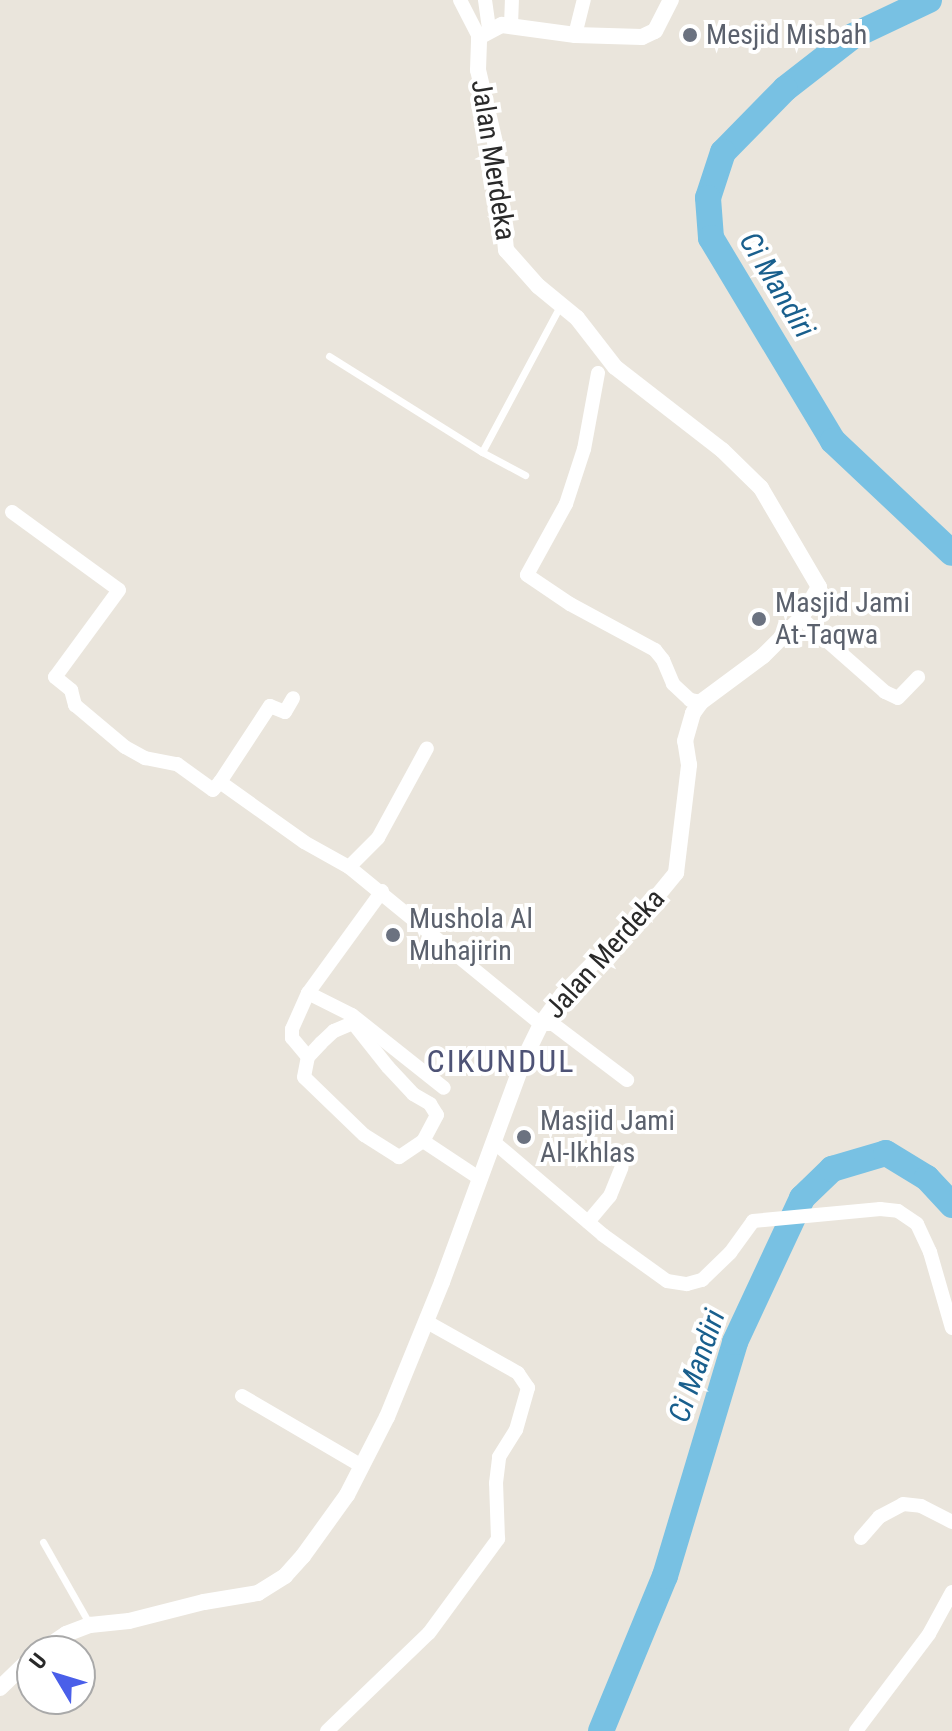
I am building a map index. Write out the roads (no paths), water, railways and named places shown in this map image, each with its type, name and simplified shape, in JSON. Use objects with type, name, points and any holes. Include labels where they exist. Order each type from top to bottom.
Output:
[{"type":"street","points":[[460,0],[484,33]]},
{"type":"street","points":[[484,33],[485,0]]},
{"type":"street","points":[[511,26],[512,0]]},
{"type":"street","points":[[575,35],[584,0]]},
{"type":"street","points":[[484,33],[511,26],[575,35],[642,37],[655,31],[671,0]]},
{"type":"street","name":"Jalan Merdeka","points":[[65,1635],[90,1625],[129,1621],[258,1593],[285,1576],[347,1495],[427,1322],[524,1059],[541,1024],[563,994],[658,897],[676,873],[689,765],[685,741],[693,713],[701,702],[763,656],[801,618],[819,587],[761,488],[711,441],[615,367],[577,318],[512,261],[506,250],[497,151],[478,70],[484,33]]},
{"type":"street","points":[[598,373],[584,449],[566,504],[527,575],[570,604],[655,650],[673,684],[690,700],[701,702]]},
{"type":"street","points":[[12,512],[119,590],[55,677],[71,690],[75,705],[125,747],[145,758],[177,764],[213,790],[270,706],[285,712],[293,698]]},
{"type":"street","points":[[801,618],[885,692],[898,698],[918,677]]},
{"type":"street","points":[[349,867],[378,838],[427,748]]},
{"type":"street","points":[[220,782],[304,842],[349,867],[382,891],[541,1024],[553,1024],[627,1080]]},
{"type":"street","points":[[308,1057],[292,1038],[292,1029],[308,993],[326,970],[342,941],[382,891]]},
{"type":"street","points":[[308,993],[352,1015],[444,1088]]},
{"type":"street","points":[[353,1023],[388,1067],[437,1115],[423,1141],[399,1157],[364,1135],[304,1077],[308,1057],[334,1031],[353,1023]]},
{"type":"street","points":[[423,1141],[479,1178]]},
{"type":"street","points":[[495,1143],[588,1222],[667,1281],[687,1284],[702,1280],[730,1253],[753,1221],[880,1209],[898,1211],[917,1224],[930,1252],[952,1328]]},
{"type":"street","points":[[588,1222],[610,1196],[622,1167]]},
{"type":"street","points":[[327,1731],[429,1633],[498,1539],[496,1483],[499,1457],[516,1430],[528,1388],[518,1373],[427,1322]]},
{"type":"street","points":[[242,1396],[362,1466]]},
{"type":"street","points":[[861,1538],[879,1517],[903,1504],[921,1506],[952,1522]]},
{"type":"street","points":[[856,1731],[929,1634],[952,1592]]},
{"type":"street","points":[[0,1688],[16,1672]]},
{"type":"lane","points":[[482,452],[560,306]]},
{"type":"lane","points":[[329,356],[482,452],[525,475]]},
{"type":"lane","points":[[43,1542],[90,1625]]},
{"type":"waterway","name":"Ci Mandiri","points":[[929,0],[853,36],[785,89],[723,152],[708,198],[711,238],[833,441],[952,553]]},
{"type":"waterway","name":"Ci Mandiri","points":[[601,1731],[665,1576],[735,1342],[802,1198],[832,1169],[886,1153],[927,1178],[952,1205]]},
{"type":"place","name":"Mesjid Misbah","points":[[690,35]]},
{"type":"place","name":"Masjid Jami At-Taqwa","points":[[759,619]]},
{"type":"place","name":"Mushola Al Muhajirin","points":[[393,935]]},
{"type":"place","name":"Masjid Jami Al-Ikhlas","points":[[524,1137]]},
{"type":"district","name":"CIKUNDUL","points":[[501,1061]]}]
